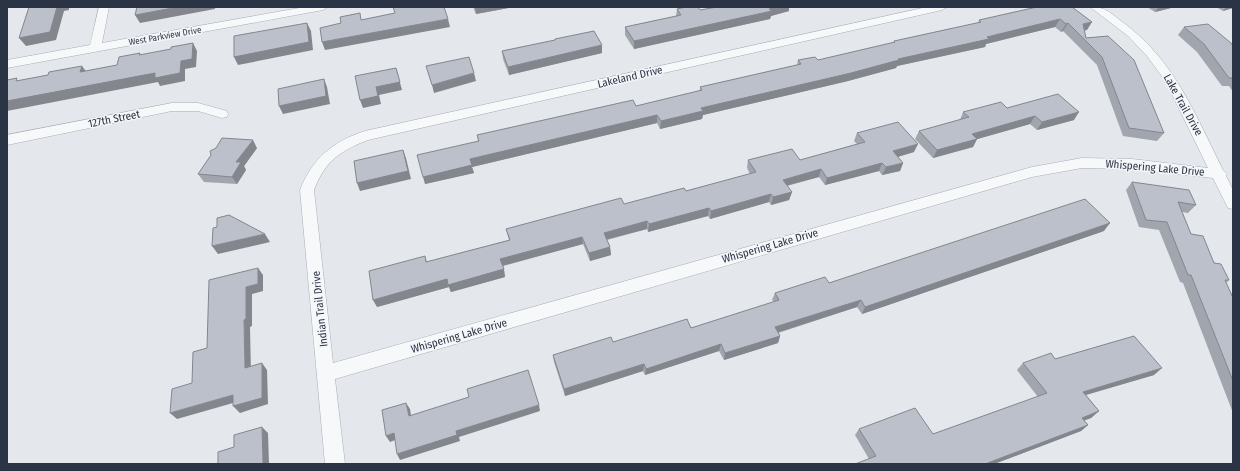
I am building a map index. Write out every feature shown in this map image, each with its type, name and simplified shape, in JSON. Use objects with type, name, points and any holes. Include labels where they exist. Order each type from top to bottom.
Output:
[{"type":"street","points":[[95,48],[104,7]]},
{"type":"street","name":"Lakeland Drive","points":[[324,160],[340,146],[365,136],[942,7]]},
{"type":"street","name":"Lake Trail Drive","points":[[1095,7],[1132,34],[1151,53],[1168,75],[1220,174],[1233,204]]},
{"type":"street","name":"West Parkview Drive","points":[[7,64],[317,8]]},
{"type":"street","name":"127th Street","points":[[7,140],[172,107],[198,107],[222,114]]},
{"type":"street","name":"Indian Trail Drive","points":[[324,160],[312,174],[307,190],[327,373],[335,464]]},
{"type":"street","name":"Whispering Lake Drive","points":[[327,373],[1032,172],[1090,163],[1132,164],[1220,174]]},
{"type":"building","points":[[29,7],[57,7],[50,32],[19,38]]},
{"type":"building","points":[[137,7],[178,7],[135,15]]},
{"type":"building","points":[[393,7],[444,7],[448,19],[322,42],[320,28],[341,23],[340,17],[360,13],[361,20],[395,13]]},
{"type":"building","points":[[698,7],[700,10],[717,7],[776,7],[769,9],[772,11],[634,41],[625,27],[681,15],[677,9]]},
{"type":"building","points":[[1037,7],[1072,7],[1092,22],[1083,24],[1086,38],[1108,36],[1134,60],[1164,133],[1129,128],[1102,57],[1068,23],[1066,24],[1060,19],[987,37],[989,39],[898,59],[899,60],[851,73],[701,108],[703,111],[661,121],[657,115],[470,159],[472,165],[423,177],[417,155],[479,141],[477,135],[633,100],[636,106],[702,90],[700,87],[801,64],[798,60],[815,57],[818,60],[895,42],[894,41],[981,22],[979,20]]},
{"type":"building","points":[[307,23],[309,42],[234,57],[234,36]]},
{"type":"building","points":[[1208,24],[1233,46],[1233,78],[1229,78],[1204,44],[1184,27]]},
{"type":"building","points":[[594,31],[602,45],[508,67],[502,51],[555,40]]},
{"type":"building","points":[[193,43],[192,59],[181,61],[180,73],[155,78],[155,73],[7,101],[7,80],[17,78],[16,81],[48,75],[49,72],[82,66],[80,72],[117,65],[119,57],[171,49],[171,47]]},
{"type":"building","points":[[469,57],[474,73],[432,85],[426,66]]},
{"type":"building","points":[[396,68],[400,82],[376,87],[378,96],[360,100],[355,76]]},
{"type":"building","points":[[324,79],[326,96],[279,106],[278,89]]},
{"type":"building","points":[[1058,94],[1079,112],[1042,122],[1035,116],[972,134],[977,139],[937,150],[919,131],[969,117],[963,112],[1001,102],[1007,108]]},
{"type":"building","points":[[898,122],[918,144],[893,151],[903,163],[886,167],[882,163],[827,178],[821,169],[783,180],[792,192],[773,197],[771,194],[711,211],[709,208],[649,224],[647,221],[604,233],[610,247],[589,253],[582,237],[500,259],[504,269],[448,285],[447,279],[373,300],[369,271],[425,256],[426,262],[510,240],[506,229],[621,198],[624,204],[684,188],[686,191],[756,172],[748,160],[792,149],[800,160],[865,142],[857,133]]},
{"type":"building","points":[[222,138],[253,140],[236,162],[241,162],[232,177],[198,174],[211,155],[210,151],[216,148]]},
{"type":"building","points":[[403,150],[408,171],[357,183],[354,161]]},
{"type":"building","points":[[1132,182],[1189,190],[1196,205],[1178,202],[1191,234],[1203,236],[1214,263],[1221,264],[1229,280],[1225,280],[1233,298],[1233,381],[1191,275],[1188,275],[1167,222],[1146,220]]},
{"type":"building","points":[[1085,199],[1110,223],[865,307],[861,300],[775,327],[780,336],[725,353],[721,344],[646,369],[644,364],[564,389],[553,355],[611,337],[613,342],[687,319],[691,328],[779,300],[775,293],[825,277],[829,283]]},
{"type":"building","points":[[229,215],[265,234],[212,246],[213,228],[217,227],[217,218]]},
{"type":"building","points":[[258,268],[258,284],[246,287],[246,319],[244,320],[245,368],[262,363],[262,398],[233,406],[233,395],[170,413],[172,389],[192,383],[193,352],[207,348],[209,280]]},
{"type":"building","points":[[1134,336],[1162,368],[1083,392],[1099,411],[1082,418],[1088,425],[985,464],[855,464],[876,456],[859,429],[915,408],[933,434],[1047,393],[1023,363],[1051,353],[1055,359]]},
{"type":"building","points":[[528,370],[539,405],[456,431],[457,435],[397,454],[394,433],[386,436],[382,410],[406,403],[409,416],[469,397],[467,389]]},
{"type":"building","points":[[262,427],[263,464],[218,464],[218,452],[234,447],[234,435]]}]
